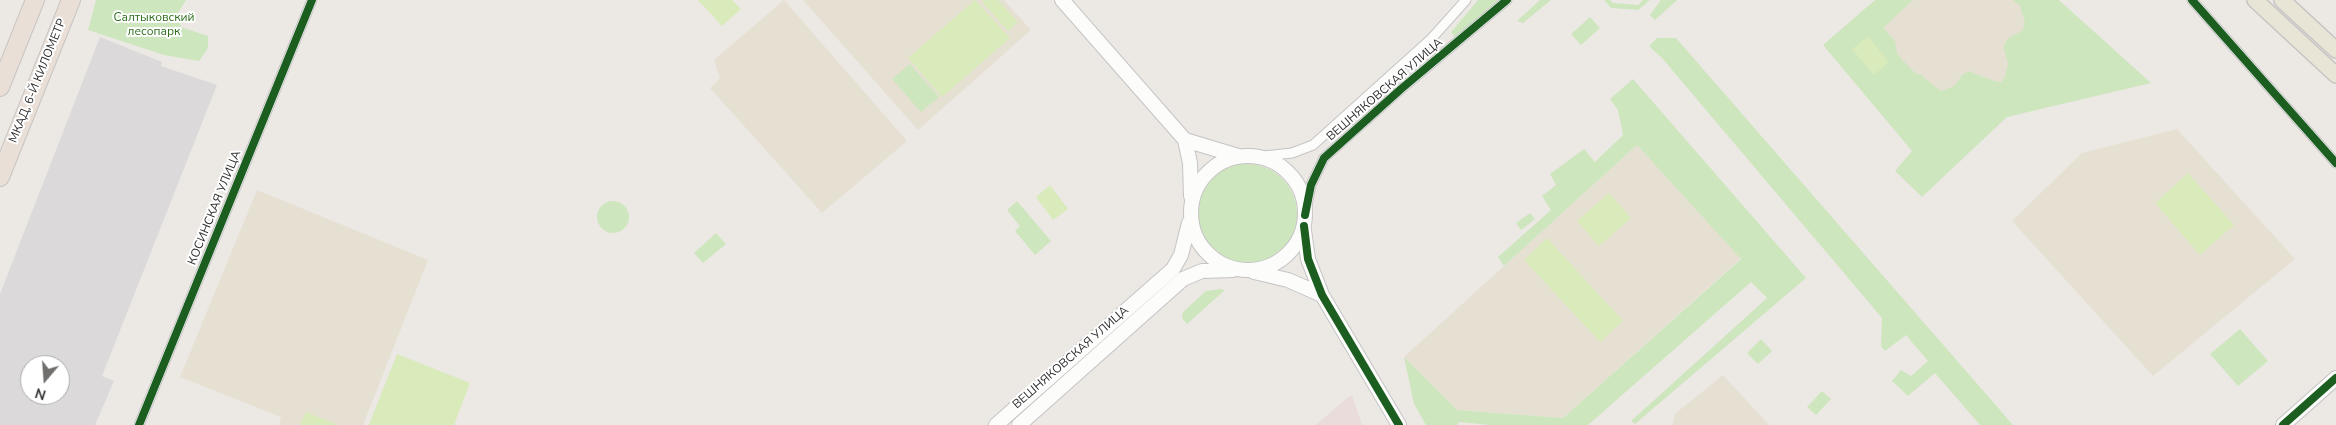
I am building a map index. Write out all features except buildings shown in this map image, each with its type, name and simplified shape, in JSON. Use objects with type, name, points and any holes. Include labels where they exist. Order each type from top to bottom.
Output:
[{"type":"highway","points":[[0,87],[35,1]]},
{"type":"highway","name":"МКАД, 6-Й КИЛОМЕТР","points":[[0,177],[68,7]]},
{"type":"main road","points":[[1062,0],[1185,140],[1190,163],[1190,211],[1195,237],[1202,248],[1220,262],[1247,271],[1288,280],[1322,295]]},
{"type":"main road","points":[[2255,0],[2336,75]]},
{"type":"main road","points":[[2282,0],[2336,50]]},
{"type":"main road","points":[[1185,140],[1271,161],[1287,172],[1296,183],[1303,197],[1308,259],[1322,295],[1399,425]]},
{"type":"main road","points":[[1190,211],[1197,187],[1206,173],[1218,164],[1248,156]]},
{"type":"main road","name":"ВЕШНЯКОВСКАЯ УЛИЦА","points":[[996,425],[1173,269],[1181,255],[1190,211]]},
{"type":"main road","points":[[1247,271],[1275,264],[1288,255],[1296,245],[1305,220]]},
{"type":"main road","name":"ВЕШНЯКОВСКАЯ УЛИЦА","points":[[1019,425],[1183,279],[1202,271],[1247,271]]},
{"type":"main road","points":[[2283,425],[2336,378]]},
{"type":"street","name":"КОСИНСКАЯ УЛИЦА","points":[[138,425],[312,0]]},
{"type":"street","name":"ВЕШНЯКОВСКАЯ УЛИЦА","points":[[1248,156],[1292,153],[1312,145],[1425,44],[1466,0]]},
{"type":"street","name":"ВЕШНЯКОВСКАЯ УЛИЦА","points":[[1305,220],[1311,185],[1324,158],[1507,0]]},
{"type":"street","points":[[2192,0],[2336,163]]},
{"type":"shaded area","points":[[784,0],[907,141],[822,213],[710,88],[720,78],[714,60]]},
{"type":"shaded area","points":[[803,0],[1004,0],[1031,30],[918,130]]},
{"type":"shaded area","points":[[1890,0],[2018,0],[2051,36],[1954,126],[1862,26]]},
{"type":"shaded area","points":[[100,37],[162,62],[161,66],[217,85],[102,376],[114,381],[95,425],[0,425],[0,294]]},
{"type":"shaded area","points":[[2177,129],[2295,259],[2153,376],[2012,221],[2082,153]]},
{"type":"shaded area","points":[[1637,145],[1741,258],[1563,418],[1457,410],[1404,357]]},
{"type":"shaded area","points":[[257,190],[428,260],[363,425],[279,425],[281,417],[180,377]]},
{"type":"shaded area","points":[[1723,375],[1769,425],[1672,425],[1676,413]]},
{"type":"shaded area","points":[[1352,395],[1362,425],[1316,425],[1346,399]]},
{"type":"green space","name":"Салтыковский лесопарк","points":[[96,0],[186,0],[178,13],[181,27],[208,36],[208,48],[199,61],[164,55],[88,30]]},
{"type":"green space","points":[[698,0],[732,0],[741,9],[722,26]]},
{"type":"green space","points":[[975,0],[1010,38],[942,97],[908,58]]},
{"type":"green space","points":[[984,0],[998,0],[1018,22],[1008,31],[982,2]]},
{"type":"green space","points":[[1478,0],[1498,0],[1455,37],[1451,32]]},
{"type":"green space","points":[[1540,0],[1551,0],[1523,23],[1517,21]]},
{"type":"green space","points":[[1604,0],[1610,0],[1613,3],[1638,5],[1643,0],[1650,0],[1638,10],[1611,8]]},
{"type":"green space","points":[[1661,0],[1677,0],[1655,20],[1650,15]]},
{"type":"green space","points":[[1875,0],[1913,0],[1883,28],[1895,41],[1897,54],[1915,73],[1921,75],[1941,91],[1954,86],[1963,74],[1969,71],[1994,81],[2001,82],[2005,77],[2008,64],[2004,44],[2009,38],[2023,30],[2025,23],[2020,6],[2013,0],[2059,0],[2151,83],[2007,117],[1922,197],[1895,171],[1912,151],[1823,45]]},
{"type":"green space","points":[[1590,17],[1600,28],[1581,45],[1571,34]]},
{"type":"green space","points":[[1868,36],[1889,62],[1874,75],[1852,49]]},
{"type":"green space","points":[[1657,38],[1676,38],[2013,425],[1980,425],[1935,373],[1908,396],[1892,381],[1901,370],[1911,376],[1928,361],[1906,335],[1885,351],[1881,346],[1882,318],[1662,58],[1649,46]]},
{"type":"green space","points":[[910,64],[939,97],[921,112],[892,79]]},
{"type":"green space","points":[[1633,79],[1806,278],[1635,424],[1631,421],[1767,298],[1751,282],[1588,425],[1490,425],[1459,422],[1457,425],[1426,425],[1414,404],[1404,357],[1457,410],[1563,418],[1741,259],[1637,145],[1504,266],[1498,257],[1551,210],[1542,196],[1556,185],[1550,174],[1584,149],[1595,162],[1623,135],[1618,110],[1610,99]]},
{"type":"green space","points":[[1247,164],[1266,168],[1282,179],[1293,195],[1297,214],[1293,233],[1282,249],[1266,260],[1247,264],[1228,260],[1212,249],[1201,233],[1197,214],[1201,195],[1212,179],[1228,168]]},
{"type":"green space","points":[[2188,173],[2234,225],[2200,255],[2155,203]]},
{"type":"green space","points":[[1050,185],[1068,209],[1053,220],[1036,197]]},
{"type":"green space","points":[[1609,193],[1631,218],[1599,246],[1577,221]]},
{"type":"green space","points":[[613,201],[619,202],[624,206],[628,211],[628,223],[624,228],[619,232],[613,233],[607,232],[602,228],[598,223],[597,217],[598,211],[602,206],[607,202]]},
{"type":"green space","points":[[1017,201],[1051,241],[1035,255],[1015,231],[1020,226],[1007,210]]},
{"type":"green space","points":[[1530,213],[1535,219],[1521,230],[1516,223]]},
{"type":"green space","points":[[716,233],[726,244],[703,263],[694,253]]},
{"type":"green space","points":[[1547,238],[1623,321],[1600,342],[1524,260]]},
{"type":"green space","points":[[1225,290],[1187,324],[1182,318],[1183,312],[1206,291]]},
{"type":"green space","points":[[2240,329],[2268,361],[2238,386],[2210,354]]},
{"type":"green space","points":[[1761,339],[1772,351],[1758,364],[1747,353]]},
{"type":"green space","points":[[397,354],[470,383],[454,425],[369,425]]},
{"type":"green space","points":[[1822,391],[1831,399],[1816,415],[1807,407]]},
{"type":"green space","points":[[306,412],[338,425],[300,425]]},
{"type":"cycle path","points":[[139,425],[312,0]]},
{"type":"cycle path","points":[[1305,215],[1311,185],[1324,158],[1401,89],[1507,0]]},
{"type":"cycle path","points":[[2192,0],[2336,163]]},
{"type":"cycle path","points":[[1304,226],[1308,259],[1322,295],[1399,425]]},
{"type":"cycle path","points":[[2283,425],[2336,378]]}]
